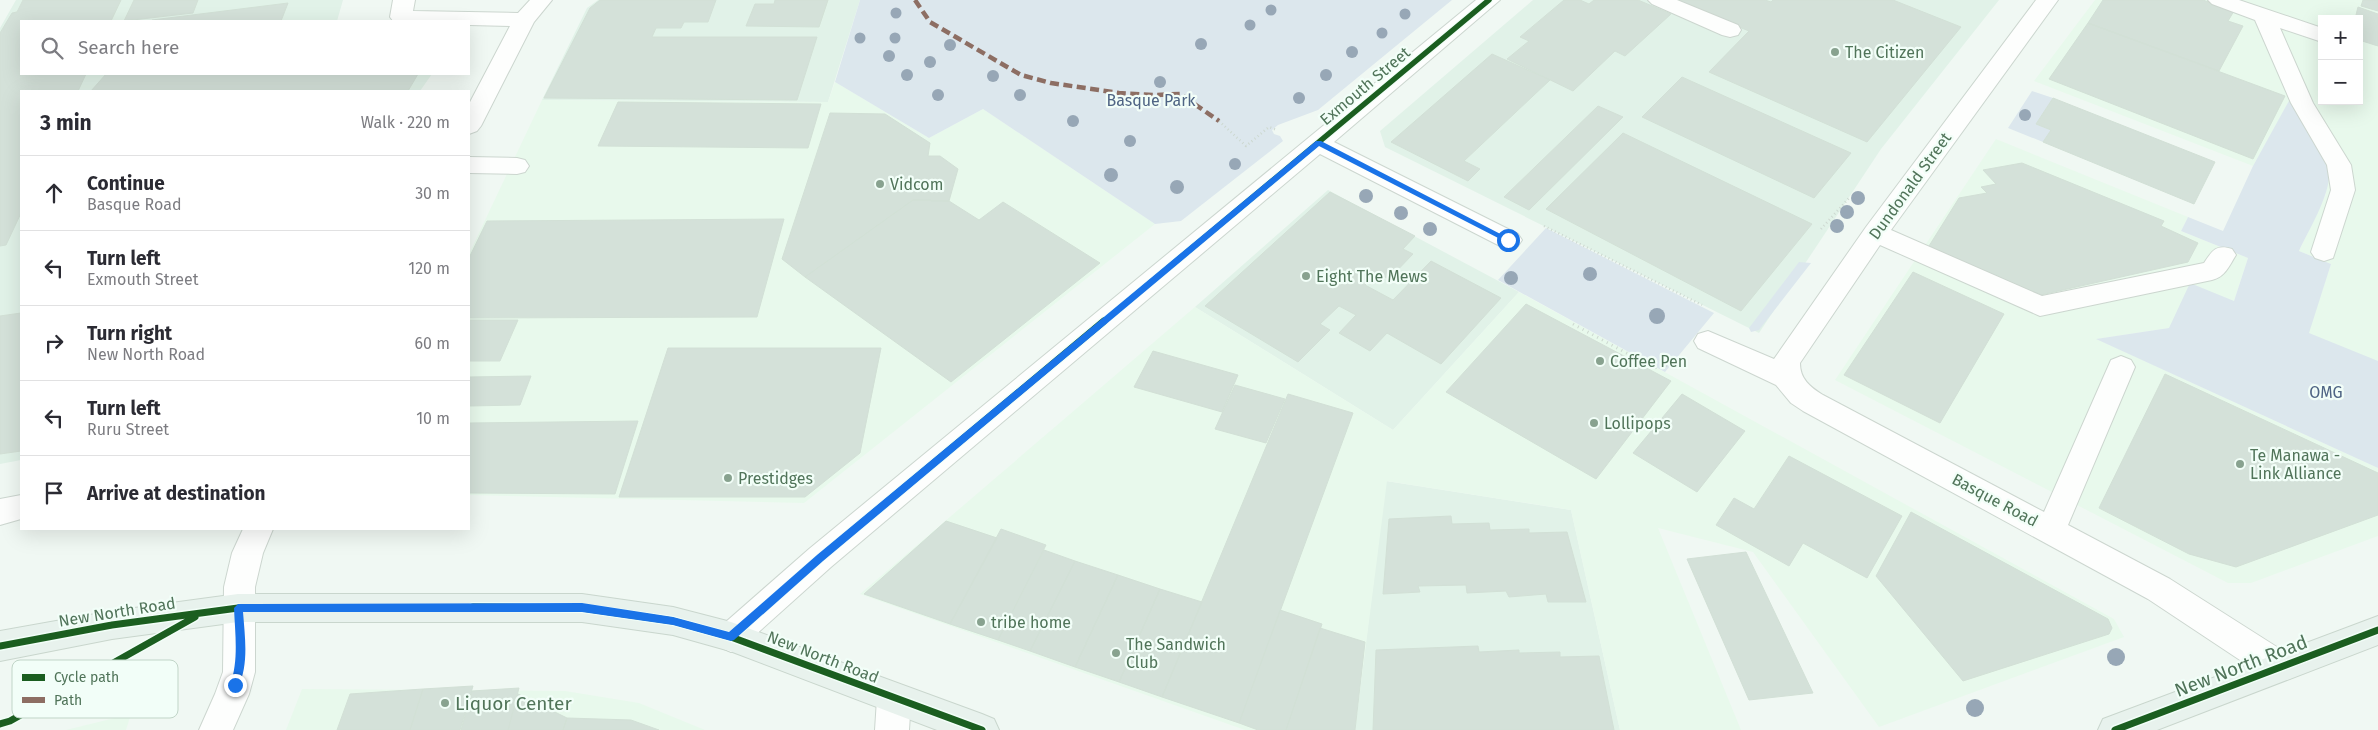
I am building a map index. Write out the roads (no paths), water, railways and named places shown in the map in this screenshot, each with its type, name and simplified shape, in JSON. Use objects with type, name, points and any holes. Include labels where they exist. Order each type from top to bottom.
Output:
[{"type":"main road","name":"New North Road","points":[[0,646],[112,625],[238,608],[582,608],[673,621],[731,637],[893,715],[982,730]]},
{"type":"main road","name":"New North Road","points":[[2115,730],[2378,630]]},
{"type":"street","points":[[404,0],[401,17],[524,20]]},
{"type":"street","points":[[470,124],[524,20],[541,0]]},
{"type":"street","name":"Exmouth Street","points":[[731,637],[820,558],[1489,0]]},
{"type":"street","points":[[1659,0],[1730,30]]},
{"type":"street","name":"Dundonald Street","points":[[1786,377],[1786,362],[1875,233],[2047,0]]},
{"type":"street","points":[[2219,0],[2318,34]]},
{"type":"street","points":[[2264,16],[2302,103],[2339,165],[2343,190],[2324,252]]},
{"type":"street","points":[[1318,143],[1508,240]]},
{"type":"street","points":[[470,165],[517,166]]},
{"type":"street","points":[[1875,233],[2040,306],[2212,271],[2224,255]]},
{"type":"street","name":"Basque Road","points":[[1708,341],[1786,377],[1801,395],[1813,403],[2159,589],[2279,667]]},
{"type":"street","points":[[2051,530],[2121,367]]},
{"type":"street","points":[[0,512],[20,508]]},
{"type":"street","points":[[216,730],[239,672],[241,652],[238,608],[240,572],[258,530]]},
{"type":"place","name":"The Citizen","points":[[1835,52]]},
{"type":"place","name":"Vidcom","points":[[880,184]]},
{"type":"place","name":"Eight The Mews","points":[[1306,276]]},
{"type":"place","name":"Coffee Pen","points":[[1600,361]]},
{"type":"place","name":"Lollipops","points":[[1594,423]]},
{"type":"place","name":"Te Manawa - Link Alliance","points":[[2240,464]]},
{"type":"place","name":"Prestidges","points":[[728,478]]},
{"type":"place","name":"tribe home","points":[[981,622]]},
{"type":"place","name":"The Sandwich Club","points":[[1116,653]]},
{"type":"place","name":"Liquor Center","points":[[445,703]]},
{"type":"park label","name":"Basque Park","points":[[1151,100]]},
{"type":"park label","name":"OMG","points":[[2326,392]]}]
